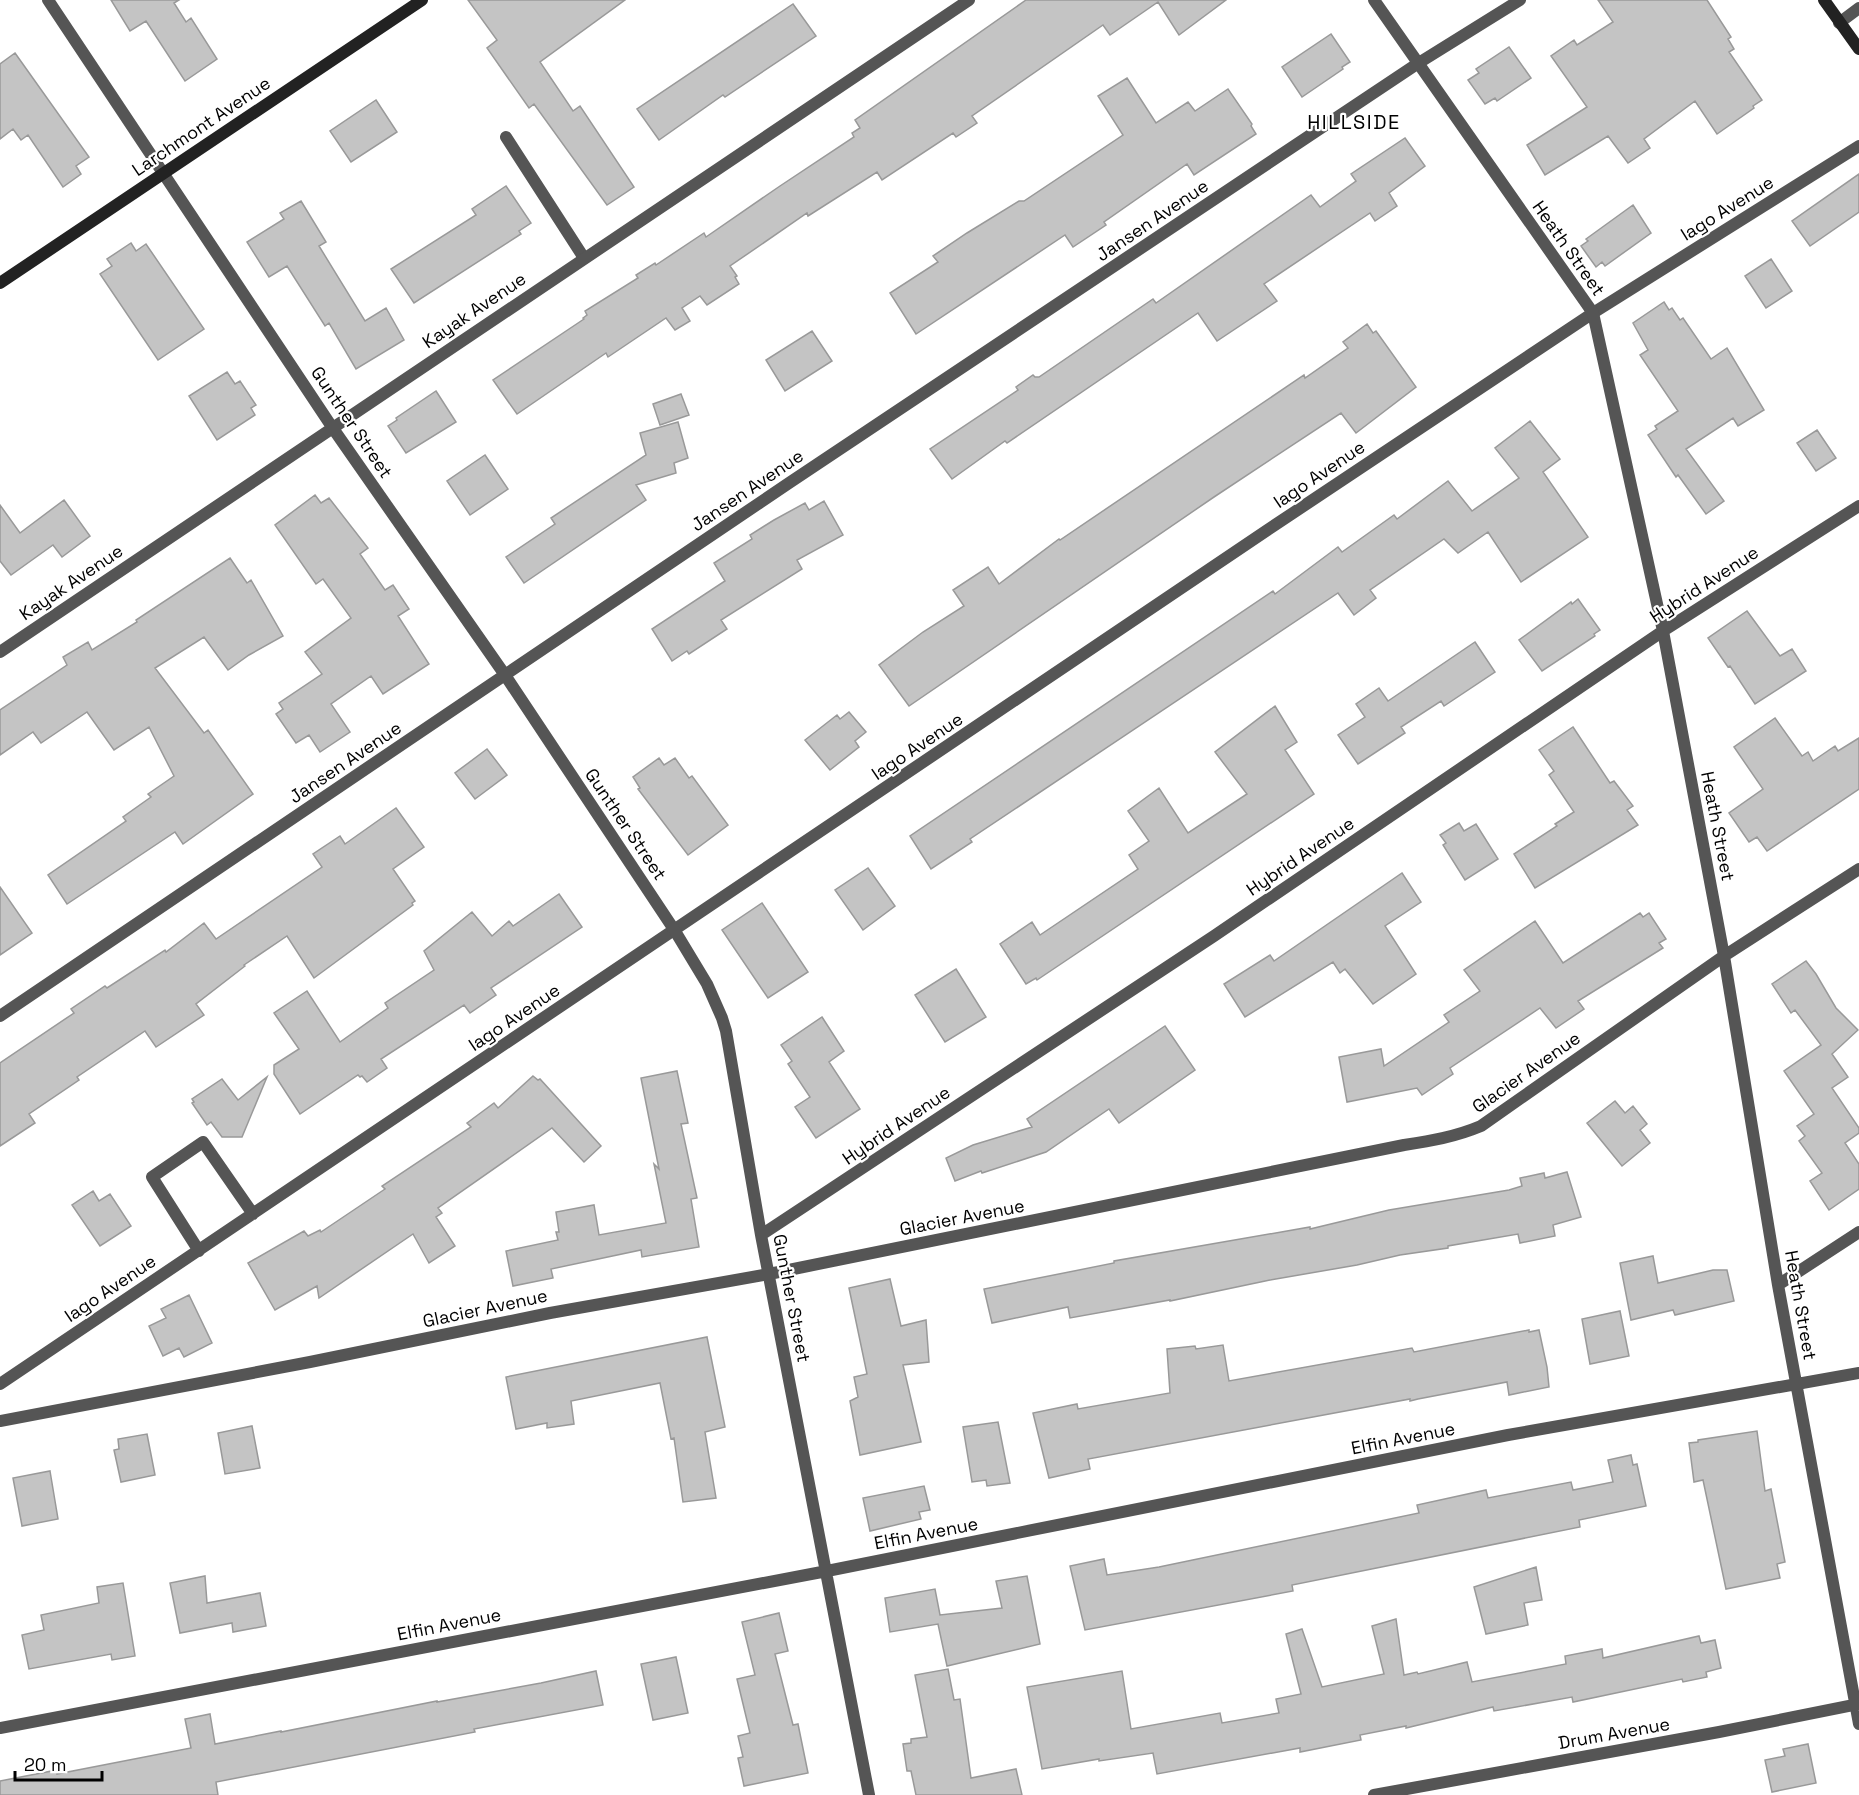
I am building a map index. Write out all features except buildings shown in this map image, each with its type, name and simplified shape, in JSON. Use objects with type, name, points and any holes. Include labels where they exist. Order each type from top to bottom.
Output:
[{"type":"street","name":"Gunther Street","points":[[48,0],[332,427],[505,675],[675,931],[707,984],[724,1024],[761,1235],[869,1795]]},
{"type":"street","name":"Larchmont Avenue","points":[[0,283],[422,0]]},
{"type":"street","name":"Kayak Avenue","points":[[0,652],[969,0]]},
{"type":"street","name":"Heath Street","points":[[1374,0],[1593,313],[1663,631],[1724,956],[1778,1285],[1859,1724]]},
{"type":"street","name":"Jansen Avenue","points":[[0,1016],[1417,64],[1520,0]]},
{"type":"street","points":[[1824,0],[1859,49]]},
{"type":"street","points":[[1839,23],[1859,8]]},
{"type":"street","points":[[506,136],[584,258]]},
{"type":"street","name":"Iago Avenue","points":[[0,1384],[1593,313],[1859,146]]},
{"type":"street","name":"Hybrid Avenue","points":[[761,1235],[1214,936],[1663,631],[1859,506]]},
{"type":"street","name":"Glacier Avenue","points":[[0,1421],[550,1313],[769,1274],[1465,1133],[1480,1126],[1724,956],[1859,869]]},
{"type":"street","points":[[199,1251],[152,1177],[169,1165],[203,1142],[253,1214]]},
{"type":"street","points":[[1778,1285],[1859,1232]]},
{"type":"street","name":"Elfin Avenue","points":[[0,1728],[827,1571],[1508,1435],[1859,1373]]},
{"type":"street","name":"Drum Avenue","points":[[1374,1795],[1857,1705]]},
{"type":"district","name":"HILLSIDE","points":[[1354,122]]}]
